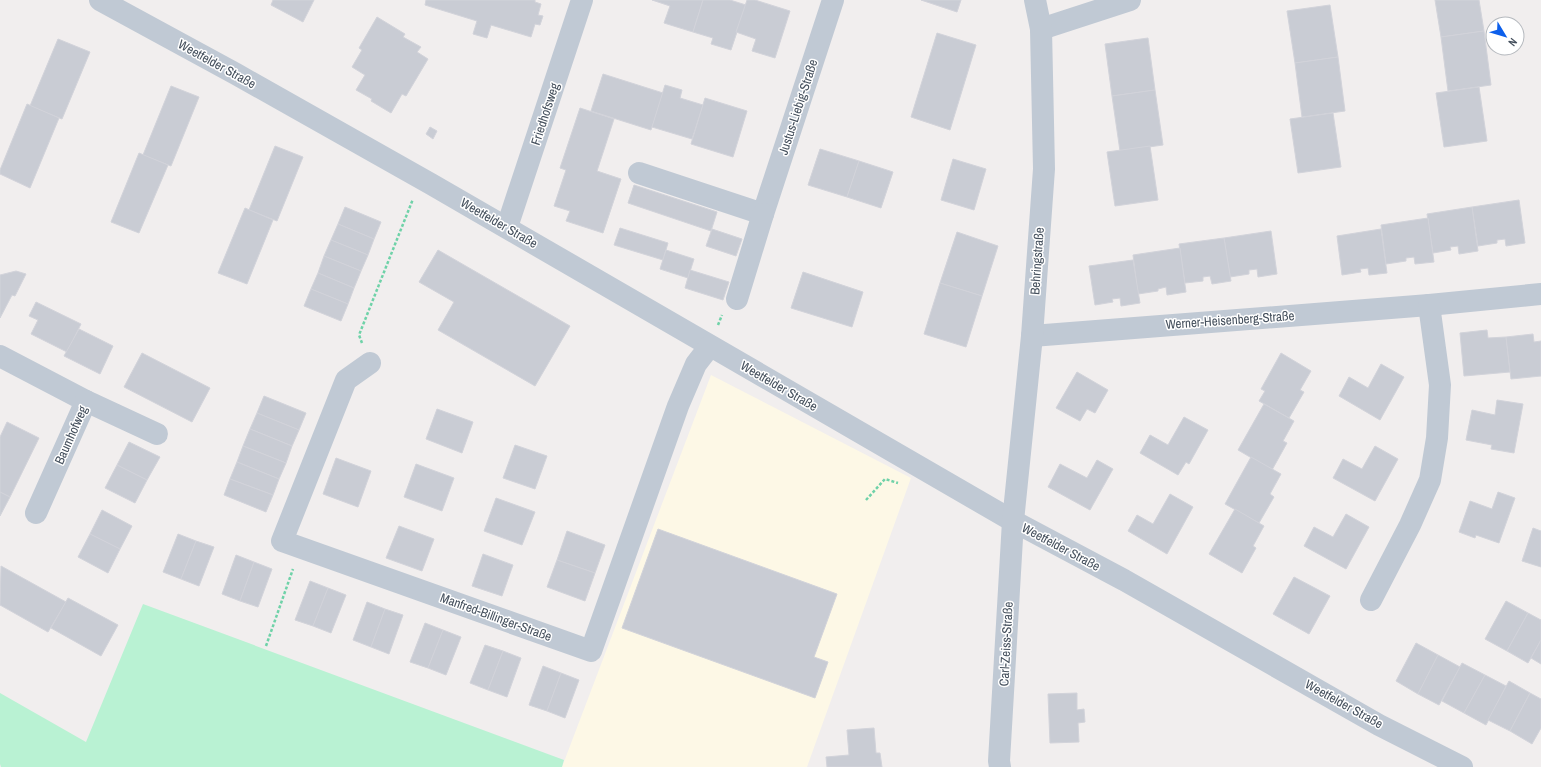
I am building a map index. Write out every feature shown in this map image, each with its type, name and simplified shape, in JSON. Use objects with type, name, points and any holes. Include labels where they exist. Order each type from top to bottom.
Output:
[{"type":"street","name":"Weetfelder Straße","points":[[100,0],[216,62],[507,227],[1013,522],[1124,580],[1379,725],[1462,767]]},
{"type":"street","name":"Friedhofsweg","points":[[507,227],[582,0]]},
{"type":"street","name":"Justus-Liebig-Straße","points":[[737,299],[763,214],[833,0]]},
{"type":"street","name":"Behringstraße","points":[[1013,522],[1032,336],[1044,170],[1041,29],[1035,0]]},
{"type":"street","points":[[1041,29],[1130,0]]},
{"type":"street","points":[[639,173],[763,214]]},
{"type":"street","name":"Werner-Heisenberg-Straße","points":[[1032,336],[1429,305],[1541,294]]},
{"type":"street","points":[[1372,600],[1410,525],[1430,480],[1437,438],[1440,385],[1429,305]]},
{"type":"street","name":"Manfred-Billinger-Straße","points":[[370,363],[346,380],[282,541],[591,651],[678,406],[696,364],[710,346]]},
{"type":"street","name":"Baumhofweg","points":[[0,356],[86,401],[36,513]]},
{"type":"street","points":[[86,401],[157,434]]},
{"type":"street","name":"Carl-Zeiss-Straße","points":[[1000,767],[1013,522]]},
{"type":"path","points":[[370,363],[359,334],[421,178]]},
{"type":"path","points":[[710,346],[726,305],[737,299]]},
{"type":"path","points":[[866,500],[885,479],[899,483]]},
{"type":"path","points":[[266,646],[301,548]]},
{"type":"shaded area","points":[[711,375],[911,478],[807,767],[562,767]]},
{"type":"green space","points":[[143,604],[564,760],[562,767],[1,767],[0,693],[86,742]]},
{"type":"building","points":[[273,0],[314,0],[303,22],[271,5]]},
{"type":"building","points":[[426,0],[535,0],[535,2],[541,4],[538,15],[543,16],[540,25],[535,24],[531,37],[491,25],[487,38],[473,34],[477,21],[425,5]]},
{"type":"building","points":[[652,0],[703,0],[693,32],[664,23],[670,6]]},
{"type":"building","points":[[703,0],[730,0],[746,5],[731,50],[711,44],[713,38],[693,32]]},
{"type":"building","points":[[747,0],[755,0],[790,11],[775,58],[752,51],[756,39],[736,32]]},
{"type":"building","points":[[921,0],[961,0],[957,12]]},
{"type":"building","points":[[1435,0],[1479,0],[1484,31],[1441,37]]},
{"type":"building","points":[[1330,5],[1338,57],[1295,63],[1287,11]]},
{"type":"building","points":[[377,17],[405,34],[403,37],[421,47],[417,52],[428,59],[406,96],[402,94],[391,113],[371,101],[372,99],[356,90],[365,75],[352,67],[362,50],[359,48]]},
{"type":"building","points":[[1484,31],[1485,56],[1487,56],[1491,85],[1448,91],[1441,37]]},
{"type":"building","points":[[937,33],[976,45],[950,130],[911,117]]},
{"type":"building","points":[[1148,38],[1155,90],[1112,96],[1105,44]]},
{"type":"building","points":[[58,39],[90,52],[62,119],[30,106]]},
{"type":"building","points":[[1338,57],[1345,111],[1302,117],[1295,63]]},
{"type":"building","points":[[603,74],[663,93],[651,130],[591,111]]},
{"type":"building","points":[[665,85],[682,90],[680,98],[703,105],[692,139],[652,127]]},
{"type":"building","points":[[171,86],[199,97],[171,166],[143,155]]},
{"type":"building","points":[[1479,87],[1487,141],[1444,147],[1436,93]]},
{"type":"building","points":[[1155,90],[1163,145],[1120,151],[1112,96]]},
{"type":"building","points":[[705,98],[747,111],[733,157],[691,144]]},
{"type":"building","points":[[27,104],[59,118],[30,188],[0,174],[0,170]]},
{"type":"building","points":[[580,108],[614,119],[597,171],[621,179],[603,233],[566,221],[570,211],[554,206],[566,170],[560,168]]},
{"type":"building","points":[[1333,113],[1341,167],[1298,173],[1290,119]]},
{"type":"building","points":[[430,127],[437,131],[433,139],[426,134]]},
{"type":"building","points":[[275,146],[303,157],[277,221],[249,210]]},
{"type":"building","points":[[1150,146],[1158,200],[1115,206],[1107,152]]},
{"type":"building","points":[[820,149],[859,161],[847,197],[808,185]]},
{"type":"building","points":[[139,153],[168,165],[139,233],[111,222]]},
{"type":"building","points":[[953,159],[986,169],[974,210],[941,200]]},
{"type":"building","points":[[859,161],[893,172],[881,208],[847,197]]},
{"type":"building","points":[[634,185],[717,212],[711,231],[628,203]]},
{"type":"building","points":[[1519,200],[1525,243],[1506,246],[1505,239],[1497,240],[1497,243],[1478,246],[1472,207]]},
{"type":"building","points":[[345,207],[381,222],[374,239],[338,224]]},
{"type":"building","points":[[1472,207],[1478,251],[1459,254],[1458,246],[1450,247],[1451,250],[1433,253],[1427,214]]},
{"type":"building","points":[[245,208],[273,220],[247,284],[218,273]]},
{"type":"building","points":[[1428,218],[1434,262],[1415,264],[1414,257],[1406,258],[1406,261],[1386,264],[1381,225]]},
{"type":"building","points":[[338,224],[374,239],[368,255],[331,240]]},
{"type":"building","points":[[620,228],[668,243],[663,260],[614,245]]},
{"type":"building","points":[[712,229],[742,239],[736,256],[706,246]]},
{"type":"building","points":[[1381,229],[1387,273],[1369,275],[1368,268],[1360,269],[1361,272],[1342,275],[1337,236]]},
{"type":"building","points":[[1271,231],[1277,274],[1258,277],[1257,269],[1249,270],[1249,274],[1230,277],[1224,238]]},
{"type":"building","points":[[957,232],[998,246],[982,296],[940,283]]},
{"type":"building","points":[[1224,238],[1231,281],[1212,284],[1210,276],[1203,277],[1203,281],[1185,283],[1179,244]]},
{"type":"building","points":[[331,240],[368,255],[361,271],[324,256]]},
{"type":"building","points":[[1180,248],[1186,292],[1167,295],[1166,287],[1158,289],[1158,291],[1138,294],[1133,255]]},
{"type":"building","points":[[438,250],[570,326],[535,386],[438,330],[454,302],[419,282]]},
{"type":"building","points":[[666,250],[694,259],[688,278],[660,269]]},
{"type":"building","points":[[324,256],[361,271],[354,288],[318,273]]},
{"type":"building","points":[[1133,260],[1140,303],[1121,306],[1120,298],[1112,299],[1113,302],[1095,305],[1089,266]]},
{"type":"building","points":[[690,270],[729,282],[723,300],[685,288]]},
{"type":"building","points":[[16,271],[26,274],[15,296],[12,295],[0,318],[0,275]]},
{"type":"building","points":[[803,272],[863,292],[852,327],[791,308]]},
{"type":"building","points":[[318,273],[354,288],[348,304],[311,289]]},
{"type":"building","points":[[940,283],[982,296],[966,347],[924,334]]},
{"type":"building","points":[[311,289],[348,304],[341,321],[304,306]]},
{"type":"building","points":[[36,302],[81,324],[67,352],[31,334],[38,320],[29,316]]},
{"type":"building","points":[[79,329],[113,346],[100,374],[64,356]]},
{"type":"building","points":[[1487,330],[1488,338],[1506,337],[1510,372],[1464,376],[1460,333]]},
{"type":"building","points":[[1533,334],[1534,342],[1541,341],[1541,376],[1511,379],[1506,337]]},
{"type":"building","points":[[142,353],[210,388],[192,422],[124,387]]},
{"type":"building","points":[[1281,353],[1311,371],[1300,390],[1304,392],[1289,418],[1259,401],[1265,391],[1261,389]]},
{"type":"building","points":[[1381,364],[1404,377],[1380,420],[1339,396],[1349,377],[1368,388]]},
{"type":"building","points":[[1077,372],[1108,390],[1095,413],[1087,409],[1080,421],[1056,408]]},
{"type":"building","points":[[264,396],[306,413],[299,430],[257,413]]},
{"type":"building","points":[[1497,400],[1523,404],[1514,453],[1491,449],[1492,445],[1466,440],[1472,410],[1495,415]]},
{"type":"building","points":[[1264,404],[1294,421],[1283,441],[1287,443],[1272,470],[1238,450]]},
{"type":"building","points":[[437,409],[473,422],[462,453],[426,439]]},
{"type":"building","points":[[257,413],[299,430],[292,446],[250,429]]},
{"type":"building","points":[[1184,417],[1208,430],[1189,464],[1186,462],[1178,475],[1140,453],[1150,435],[1168,445]]},
{"type":"building","points":[[7,422],[39,438],[10,497],[0,492],[0,437]]},
{"type":"building","points":[[250,429],[292,446],[286,463],[243,446]]},
{"type":"building","points":[[129,442],[160,457],[147,480],[117,465]]},
{"type":"building","points":[[515,445],[547,456],[535,489],[503,478]]},
{"type":"building","points":[[243,446],[286,463],[279,479],[237,462]]},
{"type":"building","points":[[1375,446],[1398,459],[1375,501],[1333,478],[1343,459],[1362,469]]},
{"type":"building","points":[[1251,457],[1281,474],[1270,494],[1274,497],[1259,523],[1225,504]]},
{"type":"building","points":[[336,458],[371,471],[358,507],[323,494]]},
{"type":"building","points":[[1097,460],[1113,469],[1090,510],[1048,487],[1060,464],[1087,478]]},
{"type":"building","points":[[237,462],[279,479],[273,495],[230,479]]},
{"type":"building","points":[[416,464],[454,478],[442,511],[404,497]]},
{"type":"building","points":[[117,465],[147,480],[135,503],[105,488]]},
{"type":"building","points":[[230,479],[273,495],[266,512],[224,495]]},
{"type":"building","points":[[0,492],[10,497],[0,516]]},
{"type":"building","points":[[1498,492],[1515,498],[1499,543],[1476,535],[1475,538],[1459,532],[1470,501],[1492,509]]},
{"type":"building","points":[[1170,494],[1193,507],[1167,554],[1128,531],[1137,515],[1153,524]]},
{"type":"building","points":[[496,498],[535,512],[522,545],[484,531]]},
{"type":"building","points":[[1235,509],[1264,526],[1253,546],[1256,548],[1242,573],[1209,554]]},
{"type":"building","points":[[102,510],[132,526],[120,549],[90,534]]},
{"type":"building","points":[[1346,514],[1369,527],[1346,569],[1304,546],[1314,527],[1333,537]]},
{"type":"building","points":[[399,526],[434,539],[422,571],[386,558]]},
{"type":"building","points":[[1533,528],[1541,531],[1541,567],[1522,561]]},
{"type":"building","points":[[658,529],[837,594],[814,657],[828,662],[815,698],[622,628]]},
{"type":"building","points":[[567,531],[605,545],[595,573],[557,560]]},
{"type":"building","points":[[90,534],[120,549],[108,573],[78,557]]},
{"type":"building","points":[[178,534],[196,541],[181,579],[163,572]]},
{"type":"building","points":[[196,541],[214,547],[199,586],[181,579]]},
{"type":"building","points":[[483,554],[513,565],[502,596],[472,586]]},
{"type":"building","points":[[236,555],[254,562],[240,601],[222,594]]},
{"type":"building","points":[[557,560],[595,573],[585,601],[547,587]]},
{"type":"building","points":[[254,562],[272,569],[258,607],[240,601]]},
{"type":"building","points":[[1,566],[66,602],[48,632],[0,605]]},
{"type":"building","points":[[1294,577],[1330,596],[1309,634],[1273,614]]},
{"type":"building","points":[[310,581],[328,588],[313,626],[295,620]]},
{"type":"building","points":[[328,588],[346,595],[331,633],[313,626]]},
{"type":"building","points":[[68,598],[118,625],[101,656],[51,628]]},
{"type":"building","points":[[1506,601],[1528,613],[1507,651],[1485,639]]},
{"type":"building","points":[[367,602],[385,609],[371,647],[353,640]]},
{"type":"building","points":[[385,609],[403,615],[389,654],[371,647]]},
{"type":"building","points":[[1528,613],[1541,620],[1541,640],[1528,663],[1507,651]]},
{"type":"building","points":[[425,623],[443,630],[428,668],[410,662]]},
{"type":"building","points":[[443,630],[461,637],[446,675],[428,668]]},
{"type":"building","points":[[1541,640],[1541,664],[1531,658]]},
{"type":"building","points":[[1416,643],[1438,655],[1418,694],[1396,681]]},
{"type":"building","points":[[485,645],[503,651],[488,690],[470,683]]},
{"type":"building","points":[[503,651],[521,658],[507,697],[488,690]]},
{"type":"building","points":[[1438,655],[1460,667],[1439,705],[1418,694]]},
{"type":"building","points":[[1462,663],[1485,675],[1464,713],[1442,701]]},
{"type":"building","points":[[543,666],[561,673],[547,711],[529,705]]},
{"type":"building","points":[[561,673],[579,680],[565,718],[547,711]]},
{"type":"building","points":[[1485,675],[1506,686],[1486,725],[1464,713]]},
{"type":"building","points":[[1509,681],[1530,693],[1510,731],[1488,720]]},
{"type":"building","points":[[1077,693],[1077,710],[1084,709],[1085,722],[1078,723],[1079,742],[1050,743],[1048,694]]},
{"type":"building","points":[[1530,693],[1541,699],[1541,728],[1532,744],[1510,731]]},
{"type":"building","points":[[874,728],[876,753],[880,753],[882,767],[827,767],[826,757],[849,755],[847,730]]}]
